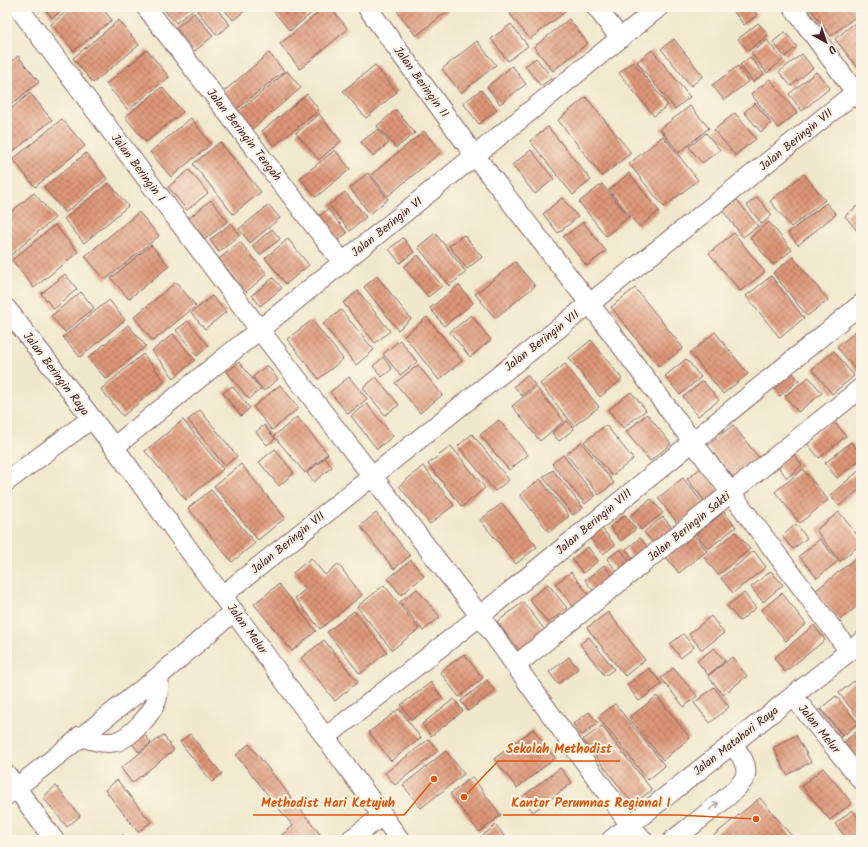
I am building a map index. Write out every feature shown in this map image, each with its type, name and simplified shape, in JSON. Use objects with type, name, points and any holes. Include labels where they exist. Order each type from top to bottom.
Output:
[{"type":"street","name":"Jalan Beringin I","points":[[18,7],[259,329],[480,616],[516,664],[630,825],[643,840]]},
{"type":"street","name":"Jalan Beringin Tengah","points":[[146,7],[343,263]]},
{"type":"street","name":"Jalan Beringin II","points":[[367,7],[475,156],[590,304],[692,441],[855,646]]},
{"type":"street","points":[[596,7],[620,38]]},
{"type":"street","name":"Jalan Beringin VI","points":[[114,447],[659,7]]},
{"type":"street","points":[[792,7],[859,93]]},
{"type":"street","name":"Jalan Beringin VII","points":[[223,595],[859,93]]},
{"type":"street","name":"Jalan Beringin VIII","points":[[326,737],[480,616],[861,304]]},
{"type":"street","name":"Jalan Beringin Raya","points":[[7,309],[91,419]]},
{"type":"street","name":"Jalan Beringin Sakti","points":[[516,664],[732,493],[861,388]]},
{"type":"street","points":[[7,480],[91,419]]},
{"type":"street","name":"Jalan Melur","points":[[91,419],[114,447],[223,595],[400,840]]},
{"type":"street","points":[[51,839],[10,786],[80,736],[159,676],[234,611]]},
{"type":"street","name":"Jalan Matahari Raya","points":[[611,840],[855,646]]},
{"type":"street","points":[[80,736],[95,741],[114,742],[129,733],[148,717],[158,694],[159,676]]},
{"type":"street","name":"Jalan Melur","points":[[793,696],[861,780]]},
{"type":"street","points":[[673,840],[734,790],[744,777],[745,764],[732,744]]},
{"type":"street","points":[[350,840],[383,816]]},
{"type":"building","points":[[43,7],[66,7],[52,18]]},
{"type":"building","points":[[72,7],[101,7],[112,20],[74,51],[51,24]]},
{"type":"building","points":[[170,7],[196,7],[176,23],[165,11]]},
{"type":"building","points":[[203,7],[215,7],[230,25],[217,35],[197,11]]},
{"type":"building","points":[[222,7],[247,7],[248,8],[233,20]]},
{"type":"building","points":[[270,7],[319,7],[290,31]]},
{"type":"building","points":[[325,7],[330,7],[348,29],[300,69],[280,44]]},
{"type":"building","points":[[402,7],[453,7],[416,36],[397,11]]},
{"type":"building","points":[[519,7],[561,7],[565,12],[530,39],[510,14]]},
{"type":"building","points":[[739,7],[751,7],[757,15],[744,25],[734,12]]},
{"type":"building","points":[[815,7],[861,7],[861,12],[831,36],[811,10]]},
{"type":"building","points":[[194,13],[213,36],[195,51],[176,28]]},
{"type":"building","points":[[569,19],[588,43],[553,71],[534,47]]},
{"type":"building","points":[[119,20],[139,45],[93,83],[73,58]]},
{"type":"building","points":[[857,21],[861,26],[861,66],[858,68],[835,39]]},
{"type":"building","points":[[758,23],[768,35],[748,51],[738,39]]},
{"type":"building","points":[[511,24],[528,46],[508,61],[491,39]]},
{"type":"building","points":[[785,32],[797,47],[785,57],[773,42]]},
{"type":"building","points":[[674,39],[703,76],[691,86],[661,49]]},
{"type":"building","points":[[767,40],[783,60],[767,73],[751,53]]},
{"type":"building","points":[[477,41],[496,65],[461,93],[442,69]]},
{"type":"building","points":[[147,50],[169,77],[128,110],[106,84]]},
{"type":"building","points":[[652,50],[690,97],[675,109],[637,62]]},
{"type":"building","points":[[269,53],[284,71],[236,110],[222,93]]},
{"type":"building","points":[[802,54],[813,68],[791,86],[779,72]]},
{"type":"building","points":[[18,56],[39,82],[7,108],[7,65]]},
{"type":"building","points":[[750,57],[764,74],[753,82],[740,65]]},
{"type":"building","points":[[536,58],[552,78],[541,86],[525,66]]},
{"type":"building","points":[[633,62],[668,105],[654,116],[619,73]]},
{"type":"building","points":[[375,65],[397,92],[366,118],[343,91]]},
{"type":"building","points":[[512,66],[526,84],[500,104],[487,87]]},
{"type":"building","points":[[738,66],[749,81],[724,100],[712,85]]},
{"type":"building","points":[[287,71],[301,88],[252,129],[238,112]]},
{"type":"building","points":[[816,72],[830,88],[802,111],[789,94]]},
{"type":"building","points":[[770,79],[797,113],[778,128],[751,94]]},
{"type":"building","points":[[162,87],[183,112],[146,142],[125,117]]},
{"type":"building","points":[[481,90],[497,110],[479,124],[463,103]]},
{"type":"building","points":[[30,93],[52,120],[10,154],[7,150],[7,112]]},
{"type":"building","points":[[307,94],[319,110],[274,146],[262,131]]},
{"type":"building","points":[[586,97],[631,153],[602,176],[558,120]]},
{"type":"building","points":[[755,103],[771,123],[761,132],[744,112]]},
{"type":"building","points":[[690,106],[709,128],[679,153],[660,129]]},
{"type":"building","points":[[396,110],[415,133],[396,148],[377,126]]},
{"type":"building","points":[[735,113],[756,139],[735,155],[714,130]]},
{"type":"building","points":[[319,114],[341,141],[319,160],[296,133]]},
{"type":"building","points":[[191,118],[211,144],[171,177],[150,152]]},
{"type":"building","points":[[62,119],[85,146],[35,187],[13,159]]},
{"type":"building","points":[[548,127],[591,180],[573,195],[530,141]]},
{"type":"building","points":[[378,129],[389,143],[373,156],[361,142]]},
{"type":"building","points":[[424,131],[441,152],[388,196],[371,175]]},
{"type":"building","points":[[706,133],[720,150],[702,163],[689,147]]},
{"type":"building","points":[[663,136],[698,180],[664,207],[629,164]]},
{"type":"building","points":[[220,142],[261,192],[233,214],[193,164]]},
{"type":"building","points":[[335,150],[350,169],[316,197],[300,178]]},
{"type":"building","points":[[531,150],[554,179],[535,194],[512,165]]},
{"type":"building","points":[[86,153],[107,179],[65,213],[44,187]]},
{"type":"building","points":[[189,170],[208,193],[187,210],[168,187]]},
{"type":"building","points":[[368,173],[388,199],[370,214],[350,188]]},
{"type":"building","points":[[629,173],[659,211],[639,227],[609,190]]},
{"type":"building","points":[[804,174],[825,200],[791,227],[770,201]]},
{"type":"building","points":[[109,183],[128,206],[84,243],[64,219]]},
{"type":"building","points":[[602,184],[629,217],[606,236],[579,202]]},
{"type":"building","points":[[345,192],[366,217],[350,231],[329,205]]},
{"type":"building","points":[[34,193],[55,218],[10,256],[7,253],[7,215]]},
{"type":"building","points":[[757,197],[772,215],[762,224],[747,205]]},
{"type":"building","points":[[562,198],[578,217],[558,233],[543,214]]},
{"type":"building","points":[[211,200],[228,221],[205,239],[188,219]]},
{"type":"building","points":[[737,200],[758,226],[743,237],[723,211]]},
{"type":"building","points":[[826,203],[836,214],[798,245],[788,233]]},
{"type":"building","points":[[861,203],[861,236],[845,216]]},
{"type":"building","points":[[269,205],[280,218],[250,243],[239,229]]},
{"type":"building","points":[[328,209],[347,233],[333,244],[314,221]]},
{"type":"building","points":[[139,212],[159,236],[105,280],[85,256]]},
{"type":"building","points":[[583,222],[606,251],[587,266],[563,237]]},
{"type":"building","points":[[769,222],[792,250],[773,265],[750,238]]},
{"type":"building","points":[[231,223],[240,235],[219,252],[210,240]]},
{"type":"building","points":[[55,225],[78,252],[34,288],[12,260]]},
{"type":"building","points":[[272,229],[280,239],[260,255],[252,246]]},
{"type":"building","points":[[435,233],[466,272],[449,286],[418,247]]},
{"type":"building","points":[[734,233],[765,272],[740,291],[709,253]]},
{"type":"building","points":[[464,235],[482,257],[467,269],[449,246]]},
{"type":"building","points":[[403,238],[414,252],[400,263],[389,249]]},
{"type":"building","points":[[288,239],[309,265],[286,284],[265,258]]},
{"type":"building","points":[[240,242],[267,274],[246,292],[219,259]]},
{"type":"building","points":[[151,245],[169,266],[129,299],[111,278]]},
{"type":"building","points":[[418,255],[442,286],[428,297],[404,267]]},
{"type":"building","points":[[793,257],[828,300],[807,316],[773,273]]},
{"type":"building","points":[[515,262],[535,286],[495,318],[475,294]]},
{"type":"building","points":[[65,274],[77,289],[54,309],[41,294]]},
{"type":"building","points":[[377,276],[411,319],[398,330],[364,287]]},
{"type":"building","points":[[771,276],[804,318],[780,338],[746,296]]},
{"type":"building","points":[[273,278],[282,288],[260,306],[252,295]]},
{"type":"building","points":[[176,282],[196,306],[153,341],[134,317]]},
{"type":"building","points":[[459,285],[473,303],[444,326],[430,308]]},
{"type":"building","points":[[635,288],[683,348],[659,367],[611,307]]},
{"type":"building","points":[[358,291],[390,331],[375,343],[343,303]]},
{"type":"building","points":[[81,292],[94,308],[65,332],[51,316]]},
{"type":"building","points":[[212,296],[226,312],[205,329],[191,313]]},
{"type":"building","points":[[109,300],[125,320],[80,357],[63,337]]},
{"type":"building","points":[[341,310],[374,350],[356,365],[323,324]]},
{"type":"building","points":[[471,315],[491,340],[470,357],[450,332]]},
{"type":"building","points":[[427,317],[462,361],[439,380],[404,336]]},
{"type":"building","points":[[312,320],[343,359],[319,379],[287,339]]},
{"type":"building","points":[[188,321],[209,346],[197,356],[176,330]]},
{"type":"building","points":[[128,325],[146,346],[106,379],[88,358]]},
{"type":"building","points":[[861,327],[861,369],[857,372],[837,347]]},
{"type":"building","points":[[715,332],[748,374],[723,394],[690,353]]},
{"type":"building","points":[[173,334],[195,360],[174,378],[152,351]]},
{"type":"building","points":[[400,340],[417,362],[400,375],[383,354]]},
{"type":"building","points":[[591,340],[622,379],[600,397],[569,358]]},
{"type":"building","points":[[834,351],[854,376],[832,394],[812,369]]},
{"type":"building","points":[[143,354],[165,381],[123,416],[101,389]]},
{"type":"building","points":[[383,357],[392,369],[382,377],[373,366]]},
{"type":"building","points":[[686,359],[701,377],[680,395],[665,376]]},
{"type":"building","points":[[239,362],[261,389],[249,399],[227,372]]},
{"type":"building","points":[[565,364],[599,407],[574,426],[540,384]]},
{"type":"building","points":[[267,365],[278,379],[264,391],[253,377]]},
{"type":"building","points":[[418,365],[442,395],[420,413],[395,383]]},
{"type":"building","points":[[791,371],[799,380],[780,396],[772,386]]},
{"type":"building","points":[[527,375],[535,385],[522,396],[514,386]]},
{"type":"building","points":[[349,377],[367,399],[348,414],[330,392]]},
{"type":"building","points":[[376,377],[399,405],[385,415],[363,388]]},
{"type":"building","points":[[809,377],[822,393],[798,412],[785,396]]},
{"type":"building","points":[[703,381],[719,400],[698,416],[683,397]]},
{"type":"building","points":[[280,385],[299,408],[272,430],[253,407]]},
{"type":"building","points":[[232,386],[250,408],[241,416],[223,393]]},
{"type":"building","points":[[536,387],[564,421],[540,441],[512,406]]},
{"type":"building","points":[[631,392],[646,410],[623,428],[608,410]]},
{"type":"building","points":[[367,404],[393,436],[377,449],[351,416]]},
{"type":"building","points":[[200,410],[237,456],[225,466],[188,420]]},
{"type":"building","points":[[647,414],[671,444],[650,461],[626,432]]},
{"type":"building","points":[[297,417],[328,454],[305,473],[274,436]]},
{"type":"building","points":[[183,420],[223,469],[186,500],[145,451]]},
{"type":"building","points":[[499,420],[528,455],[509,470],[480,435]]},
{"type":"building","points":[[833,420],[846,436],[819,458],[806,442]]},
{"type":"building","points":[[567,421],[574,429],[559,441],[552,433]]},
{"type":"building","points":[[264,425],[275,439],[267,445],[256,432]]},
{"type":"building","points":[[606,425],[633,459],[612,476],[584,442]]},
{"type":"building","points":[[733,425],[760,459],[735,479],[707,446]]},
{"type":"building","points":[[472,434],[509,480],[495,491],[458,446]]},
{"type":"building","points":[[581,442],[614,483],[599,495],[566,454]]},
{"type":"building","points":[[851,442],[861,455],[861,459],[837,478],[825,463]]},
{"type":"building","points":[[451,446],[485,488],[462,507],[428,464]]},
{"type":"building","points":[[275,449],[294,473],[279,486],[259,462]]},
{"type":"building","points":[[791,451],[802,465],[787,478],[776,464]]},
{"type":"building","points":[[563,455],[595,496],[585,504],[552,464]]},
{"type":"building","points":[[325,458],[332,467],[314,482],[307,473]]},
{"type":"building","points":[[241,464],[285,518],[258,540],[214,486]]},
{"type":"building","points":[[423,466],[454,505],[430,524],[399,486]]},
{"type":"building","points":[[701,468],[720,492],[706,503],[687,479]]},
{"type":"building","points":[[803,469],[828,500],[800,523],[775,492]]},
{"type":"building","points":[[861,469],[861,488],[839,506],[830,495]]},
{"type":"building","points":[[553,470],[583,508],[573,515],[543,477]]},
{"type":"building","points":[[683,478],[703,504],[678,524],[658,498]]},
{"type":"building","points":[[540,479],[569,516],[549,532],[520,495]]},
{"type":"building","points":[[211,490],[255,543],[232,562],[188,508]]},
{"type":"building","points":[[651,499],[663,513],[641,530],[630,516]]},
{"type":"building","points":[[502,503],[537,547],[516,564],[480,520]]},
{"type":"building","points":[[724,512],[736,527],[708,549],[696,534]]},
{"type":"building","points":[[839,512],[861,540],[861,544],[840,561],[816,530]]},
{"type":"building","points":[[376,513],[410,556],[394,569],[360,526]]},
{"type":"building","points":[[625,515],[636,529],[621,541],[610,527]]},
{"type":"building","points":[[663,517],[673,529],[654,544],[644,532]]},
{"type":"building","points":[[796,524],[807,538],[793,549],[782,536]]},
{"type":"building","points":[[601,527],[615,545],[603,554],[589,537]]},
{"type":"building","points":[[736,532],[750,549],[718,575],[704,557]]},
{"type":"building","points":[[694,535],[707,551],[679,573],[666,557]]},
{"type":"building","points":[[640,538],[650,550],[635,562],[626,549]]},
{"type":"building","points":[[820,539],[838,561],[817,578],[799,556]]},
{"type":"building","points":[[588,547],[598,561],[583,573],[572,559]]},
{"type":"building","points":[[620,549],[631,563],[618,573],[607,559]]},
{"type":"building","points":[[754,551],[766,567],[733,593],[721,578]]},
{"type":"building","points":[[861,554],[861,603],[839,621],[815,591]]},
{"type":"building","points":[[311,558],[325,575],[338,564],[362,595],[320,629],[295,598],[306,589],[293,573]]},
{"type":"building","points":[[411,560],[424,576],[401,595],[388,579]]},
{"type":"building","points":[[604,565],[613,577],[594,592],[585,580]]},
{"type":"building","points":[[771,571],[783,585],[763,602],[751,587]]},
{"type":"building","points":[[571,572],[589,595],[574,607],[555,584]]},
{"type":"building","points":[[279,584],[316,631],[292,651],[254,604]]},
{"type":"building","points":[[548,584],[567,608],[548,623],[529,599]]},
{"type":"building","points":[[384,585],[419,629],[392,650],[357,607]]},
{"type":"building","points":[[417,589],[440,617],[423,631],[400,602]]},
{"type":"building","points":[[744,593],[756,608],[740,621],[727,606]]},
{"type":"building","points":[[782,593],[806,624],[786,641],[761,610]]},
{"type":"building","points":[[523,602],[545,630],[520,651],[497,622]]},
{"type":"building","points":[[354,611],[387,652],[360,674],[327,632]]},
{"type":"building","points":[[608,612],[645,660],[625,676],[587,628]]},
{"type":"building","points":[[711,616],[724,633],[702,650],[689,634]]},
{"type":"building","points":[[814,625],[825,640],[785,672],[774,658]]},
{"type":"building","points":[[683,634],[694,647],[681,658],[670,644]]},
{"type":"building","points":[[589,637],[614,669],[605,676],[580,644]]},
{"type":"building","points":[[324,640],[358,682],[335,701],[301,658]]},
{"type":"building","points":[[714,648],[725,661],[708,675],[697,661]]},
{"type":"building","points":[[464,654],[483,678],[459,697],[440,672]]},
{"type":"building","points":[[569,657],[578,669],[558,684],[549,672]]},
{"type":"building","points":[[732,657],[747,676],[723,695],[708,676]]},
{"type":"building","points":[[649,668],[662,684],[639,701],[627,685]]},
{"type":"building","points":[[673,668],[697,696],[684,707],[661,678]]},
{"type":"building","points":[[487,680],[495,691],[468,711],[461,701]]},
{"type":"building","points":[[854,681],[861,690],[861,721],[839,693]]},
{"type":"building","points":[[431,682],[442,697],[412,720],[401,705]]},
{"type":"building","points":[[714,687],[729,707],[710,723],[694,703]]},
{"type":"building","points":[[657,696],[690,738],[663,760],[629,718]]},
{"type":"building","points":[[836,696],[858,723],[843,736],[821,708]]},
{"type":"building","points":[[454,699],[463,711],[431,736],[422,724]]},
{"type":"building","points":[[615,704],[665,766],[648,780],[598,717]]},
{"type":"building","points":[[399,709],[421,738],[391,761],[369,732]]},
{"type":"building","points":[[820,709],[842,736],[834,742],[813,715]]},
{"type":"building","points":[[589,712],[598,723],[582,735],[573,724]]},
{"type":"building","points":[[602,726],[652,790],[633,804],[583,740]]},
{"type":"building","points":[[139,728],[151,743],[139,752],[127,738]]},
{"type":"building","points":[[861,728],[861,775],[838,747]]},
{"type":"building","points":[[533,729],[555,758],[517,788],[494,759]]},
{"type":"building","points":[[190,734],[222,774],[212,782],[180,742]]},
{"type":"building","points":[[163,735],[174,750],[132,783],[121,768]]},
{"type":"building","points":[[796,735],[811,762],[787,775],[773,748]]},
{"type":"building","points":[[429,739],[438,751],[395,785],[385,773]]},
{"type":"building","points":[[249,744],[320,834],[313,840],[275,840],[293,826],[236,755]]},
{"type":"building","points":[[446,751],[464,774],[421,808],[403,785]]},
{"type":"building","points":[[560,768],[572,783],[533,812],[522,797]]},
{"type":"building","points":[[823,768],[852,803],[830,820],[802,786]]},
{"type":"building","points":[[472,777],[501,815],[479,832],[450,794]]},
{"type":"building","points":[[117,780],[151,822],[138,832],[105,790]]},
{"type":"building","points":[[56,786],[80,816],[67,827],[43,797]]},
{"type":"building","points":[[760,798],[795,840],[708,840]]},
{"type":"building","points":[[852,810],[861,821],[861,840],[848,840],[835,824]]},
{"type":"building","points":[[496,825],[507,840],[477,840]]},
{"type":"building","points":[[123,835],[127,840],[116,840]]},
{"type":"place","name":"Methodist Hari Ketujuh","points":[[434,779]]},
{"type":"place","name":"Sekolah Methodist","points":[[464,797]]},
{"type":"place","name":"Kantor Perumnas Regional I","points":[[756,819]]}]
